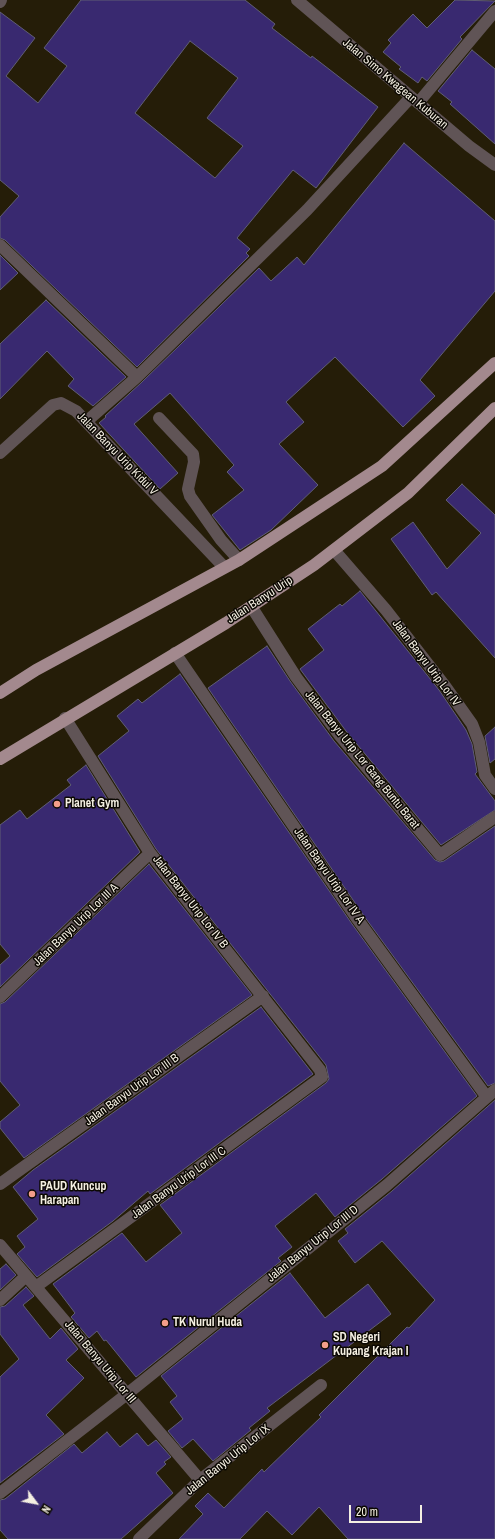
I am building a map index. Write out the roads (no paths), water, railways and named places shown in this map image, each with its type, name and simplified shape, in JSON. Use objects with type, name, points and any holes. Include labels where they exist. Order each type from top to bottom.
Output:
[{"type":"main road","points":[[0,693],[36,670],[239,560],[382,466],[495,363]]},
{"type":"main road","name":"Jalan Banyu Urip","points":[[0,759],[251,606],[334,550],[408,493],[495,408]]},
{"type":"street","name":"Jalan Simo Kwagean Kuburan","points":[[297,0],[469,146],[495,165]]},
{"type":"street","points":[[87,421],[137,377],[307,210],[414,100],[495,11]]},
{"type":"street","points":[[0,245],[137,377]]},
{"type":"street","name":"Jalan Banyu Urip Kidul V","points":[[0,453],[53,405],[61,403],[76,411],[87,421],[224,567]]},
{"type":"street","points":[[159,418],[192,454],[194,462],[188,489],[190,496],[221,540],[239,560]]},
{"type":"street","name":"Jalan Banyu Urip Lor IV","points":[[334,550],[386,610],[445,686],[472,724],[479,742],[484,774],[495,789]]},
{"type":"street","name":"Jalan Banyu Urip Lor Gang Buntu Barat","points":[[251,606],[296,677],[340,736],[440,855],[495,817]]},
{"type":"street","name":"Jalan Banyu Urip Lor IV A","points":[[175,653],[358,920],[491,1093]]},
{"type":"street","name":"Jalan Banyu Urip Lor IV B","points":[[65,718],[150,852],[320,1070],[322,1077],[320,1079]]},
{"type":"street","name":"Jalan Banyu Urip Lor III A","points":[[0,997],[150,852]]},
{"type":"street","name":"Jalan Banyu Urip Lor III B","points":[[0,1184],[263,996]]},
{"type":"street","name":"Jalan Banyu Urip Lor III C","points":[[37,1286],[320,1079]]},
{"type":"street","name":"Jalan Banyu Urip Lor III D","points":[[0,1493],[127,1394],[387,1185],[491,1093]]},
{"type":"street","name":"Jalan Banyu Urip Lor III","points":[[0,1245],[26,1276],[37,1286],[200,1480]]},
{"type":"street","points":[[0,1300],[26,1276]]},
{"type":"street","name":"Jalan Banyu Urip Lor IX","points":[[139,1539],[200,1480],[320,1385]]},
{"type":"place","name":"Planet Gym","points":[[57,804]]},
{"type":"place","name":"PAUD Kuncup Harapan","points":[[32,1194]]},
{"type":"place","name":"TK Nurul Huda","points":[[165,1323]]},
{"type":"place","name":"SD Negeri Kupang Krajan I","points":[[325,1345]]}]
